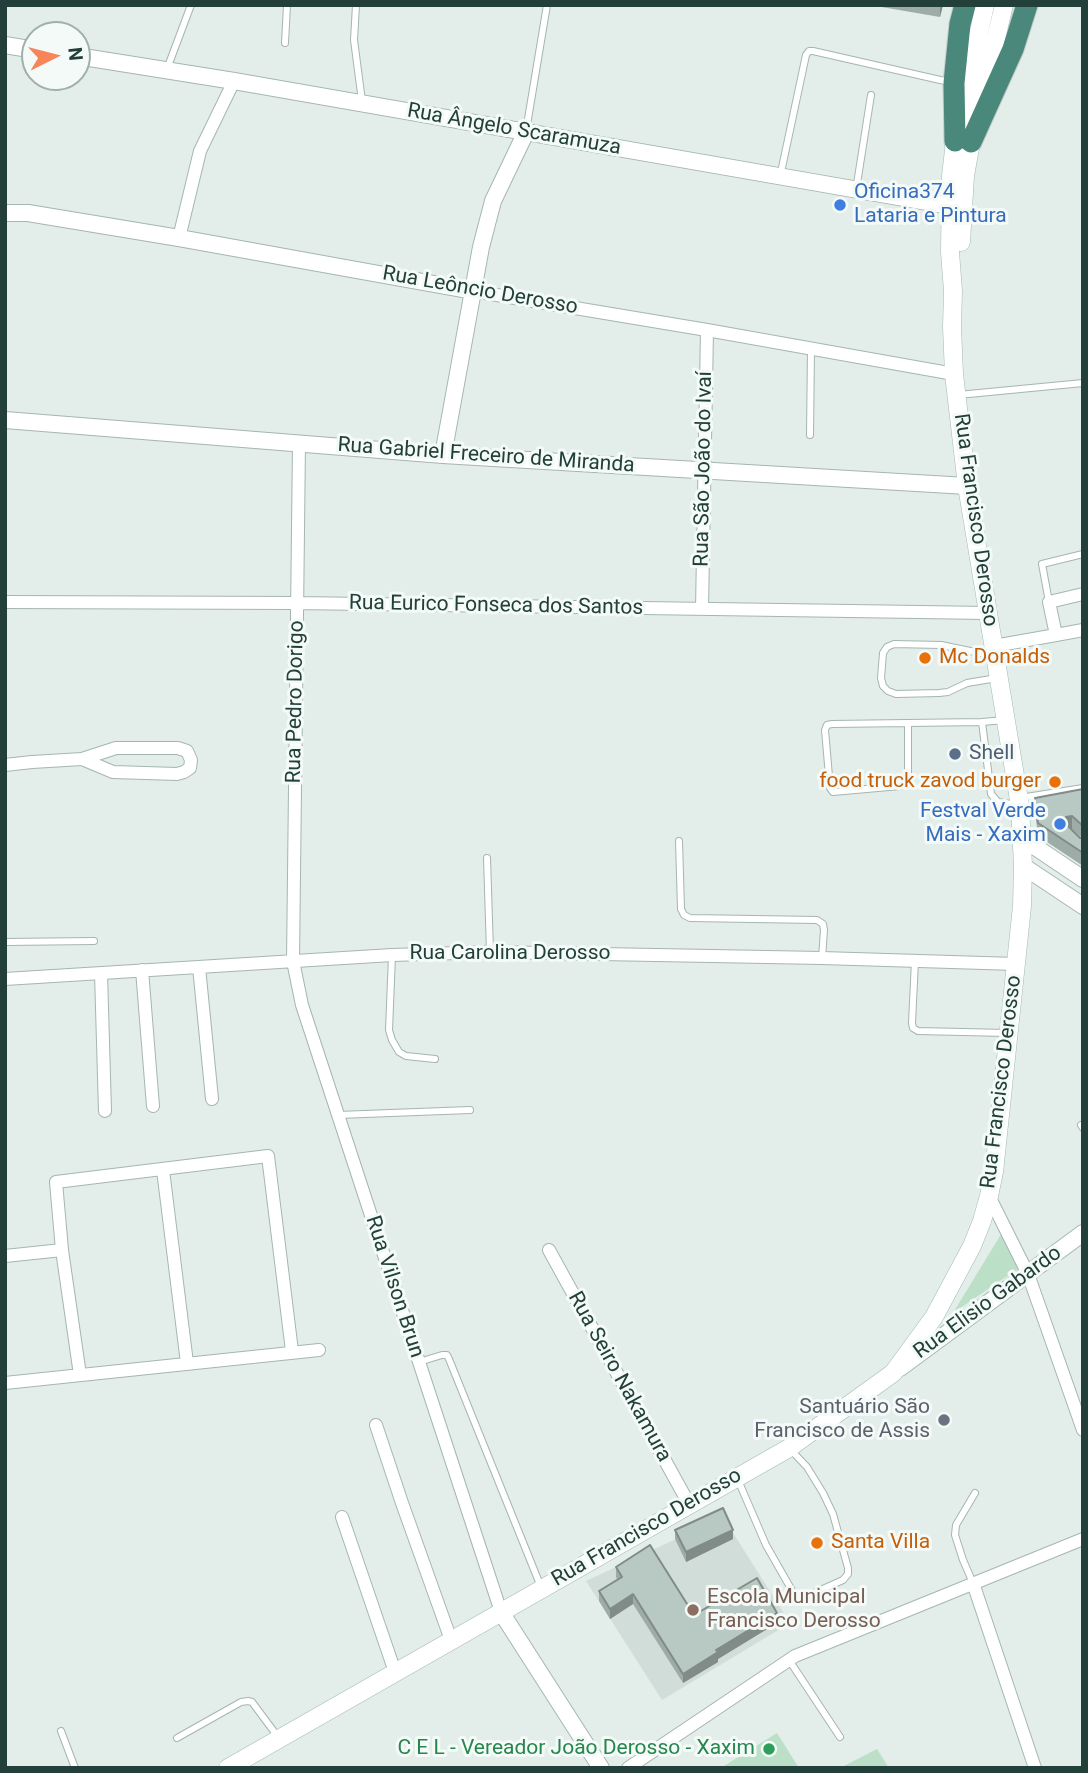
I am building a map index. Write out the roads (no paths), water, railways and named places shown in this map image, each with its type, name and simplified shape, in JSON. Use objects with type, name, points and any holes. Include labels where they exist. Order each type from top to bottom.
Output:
[{"type":"highway","points":[[963,141],[954,83],[960,24],[965,5]]},
{"type":"highway","points":[[963,141],[1013,49],[1027,5]]},
{"type":"main road","name":"Rua Francisco Derosso","points":[[954,291],[950,252],[950,206],[988,30],[985,5]]},
{"type":"main road","name":"Rua Francisco Derosso","points":[[988,30],[1004,5]]},
{"type":"main road","name":"Rua Francisco Derosso","points":[[228,1768],[789,1448],[893,1373],[934,1317],[972,1246],[982,1221],[994,1172],[1022,906],[1023,866],[1019,802],[967,486],[954,374],[952,327],[965,176],[963,141]]},
{"type":"street","name":"Rua Ângelo Scaramuza","points":[[91,59],[234,81],[950,206]]},
{"type":"street","points":[[179,238],[200,151],[234,81]]},
{"type":"street","points":[[443,455],[481,247],[493,201],[526,132]]},
{"type":"street","name":"Rua Leôncio Derosso","points":[[5,213],[28,213],[179,238],[954,374]]},
{"type":"street","name":"Rua São João do Ivaí","points":[[702,609],[707,330]]},
{"type":"street","name":"Rua Gabriel Freceiro de Miranda","points":[[5,420],[443,455],[967,486]]},
{"type":"street","name":"Rua Pedro Dorigo","points":[[293,961],[299,443]]},
{"type":"street","points":[[1056,635],[1049,601],[1083,594]]},
{"type":"street","name":"Rua Eurico Fonseca dos Santos","points":[[5,602],[297,603],[988,613]]},
{"type":"street","points":[[994,650],[1083,630]]},
{"type":"street","points":[[5,765],[82,759],[116,748],[178,748],[187,751],[191,760],[190,768],[177,774],[113,772],[82,759]]},
{"type":"street","points":[[1022,838],[1083,878]]},
{"type":"street","points":[[1023,866],[1083,906]]},
{"type":"street","name":"Rua Carolina Derosso","points":[[5,979],[489,951],[1016,964]]},
{"type":"street","name":"Rua Vilson Brun","points":[[293,961],[302,1005],[500,1612]]},
{"type":"street","points":[[199,967],[212,1099]]},
{"type":"street","points":[[142,970],[153,1106]]},
{"type":"street","points":[[101,973],[105,1111]]},
{"type":"street","points":[[79,1375],[56,1182],[268,1156],[292,1352]]},
{"type":"street","points":[[163,1170],[187,1363]]},
{"type":"street","points":[[989,1196],[1028,1274],[1083,1430]]},
{"type":"street","name":"Rua Elisio Gabardo","points":[[893,1373],[1083,1233]]},
{"type":"street","points":[[5,1256],[62,1250]]},
{"type":"street","name":"Rua Seiro Nakamura","points":[[549,1250],[689,1504]]},
{"type":"street","points":[[5,1382],[319,1350]]},
{"type":"street","points":[[376,1425],[451,1640]]},
{"type":"street","points":[[342,1517],[395,1672]]},
{"type":"street","points":[[628,1768],[792,1658],[1083,1539]]},
{"type":"street","points":[[973,1583],[1035,1768]]},
{"type":"street","points":[[500,1612],[601,1768]]},
{"type":"lane","points":[[167,71],[191,5]]},
{"type":"lane","points":[[285,43],[287,5]]},
{"type":"lane","points":[[356,5],[354,40],[362,103]]},
{"type":"lane","points":[[526,132],[547,5]]},
{"type":"lane","points":[[780,178],[809,51],[954,83]]},
{"type":"lane","points":[[856,191],[871,95]]},
{"type":"lane","points":[[810,436],[811,349]]},
{"type":"lane","points":[[956,395],[1083,383]]},
{"type":"lane","points":[[1049,601],[1042,564],[1083,554]]},
{"type":"lane","points":[[994,650],[980,653],[941,645],[894,644],[887,647],[883,653],[881,678],[883,686],[895,694],[939,694],[967,682],[999,677]]},
{"type":"lane","points":[[908,724],[908,778],[905,783],[900,786],[832,792],[825,730],[827,725],[1006,720]]},
{"type":"lane","points":[[982,722],[991,794],[998,802],[1019,802],[1083,788]]},
{"type":"lane","points":[[679,841],[681,909],[684,915],[690,918],[817,920],[824,930],[822,958]]},
{"type":"lane","points":[[487,858],[489,951]]},
{"type":"lane","points":[[5,942],[94,941]]},
{"type":"lane","points":[[391,955],[389,1030],[392,1040],[399,1052],[406,1056],[435,1059]]},
{"type":"lane","points":[[915,961],[913,1028],[918,1031],[1009,1032]]},
{"type":"lane","points":[[338,1115],[470,1110]]},
{"type":"lane","points":[[419,1362],[447,1355],[542,1588]]},
{"type":"lane","points":[[736,1477],[766,1545],[794,1594],[805,1597],[843,1580],[848,1574],[848,1568],[833,1514],[807,1467],[789,1448]]},
{"type":"lane","points":[[973,1583],[962,1560],[955,1535],[956,1525],[975,1493]]},
{"type":"lane","points":[[792,1658],[840,1737]]},
{"type":"lane","points":[[177,1738],[241,1702],[248,1701],[252,1702],[279,1738]]},
{"type":"lane","points":[[61,1731],[75,1768]]},
{"type":"place","name":"Oficina374 Lataria e Pintura","points":[[840,205]]},
{"type":"place","name":"Mc Donalds","points":[[925,658]]},
{"type":"place","name":"Shell","points":[[955,754]]},
{"type":"place","name":"food truck zavod burger","points":[[1055,782]]},
{"type":"place","name":"Festval Verde Mais - Xaxim","points":[[1060,824]]},
{"type":"place","name":"Santuário São Francisco de Assis","points":[[944,1420]]},
{"type":"place","name":"Santa Villa","points":[[817,1543]]},
{"type":"place","name":"Escola Municipal Francisco Derosso","points":[[693,1610]]},
{"type":"place","name":"C E L - Vereador João Derosso - Xaxim","points":[[769,1749]]}]
